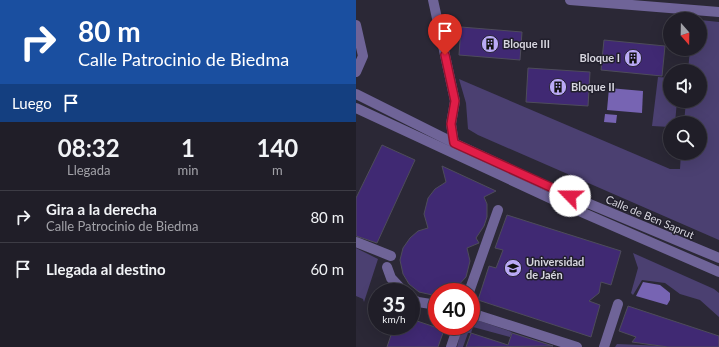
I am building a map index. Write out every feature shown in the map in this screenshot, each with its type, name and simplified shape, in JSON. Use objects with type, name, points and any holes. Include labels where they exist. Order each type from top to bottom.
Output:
[{"type":"street","points":[[433,0],[455,101],[451,124],[454,143]]},
{"type":"street","points":[[570,0],[719,12]]},
{"type":"street","points":[[356,25],[363,56],[356,72]]},
{"type":"street","name":"Calle de Ben Saprut","points":[[356,94],[454,143],[542,184],[719,258]]},
{"type":"street","name":"Calle de Ben Saprut","points":[[356,108],[556,201],[719,272]]},
{"type":"street","points":[[473,283],[498,210]]},
{"type":"street","points":[[356,242],[391,256]]},
{"type":"street","points":[[387,267],[391,278],[396,283]]},
{"type":"street","points":[[604,347],[618,304]]},
{"type":"street","points":[[480,316],[577,347]]},
{"type":"street","points":[[451,347],[455,335]]},
{"type":"shaded area","points":[[707,21],[719,22],[719,240],[478,135],[468,129],[466,103],[459,79],[670,169],[680,169],[681,160],[707,160],[707,116],[685,116],[685,108],[707,108],[707,64],[689,64],[689,56],[707,56]]},
{"type":"shaded area","points":[[658,77],[663,77],[663,108],[676,108],[676,116],[663,116],[663,127],[652,126]]},
{"type":"shaded area","points":[[609,88],[643,91],[642,113],[607,110]]},
{"type":"shaded area","points":[[605,114],[617,115],[616,123],[604,122]]},
{"type":"shaded area","points":[[356,248],[378,259],[370,283],[368,283],[368,290],[364,302],[363,299],[356,296]]},
{"type":"shaded area","points":[[633,253],[714,289],[719,293],[719,317],[700,300],[680,294],[665,283],[642,280],[633,295],[631,293],[638,268]]},
{"type":"shaded area","points":[[643,282],[660,285],[670,293],[670,300],[667,305],[636,296]]},
{"type":"shaded area","points":[[480,321],[512,332],[510,337],[480,329]]},
{"type":"shaded area","points":[[460,335],[467,335],[463,347],[457,347]]},
{"type":"shaded area","points":[[617,344],[664,346],[668,347],[615,347]]},
{"type":"building","name":"Bloque III","points":[[461,27],[522,32],[520,60],[459,55]]},
{"type":"building","name":"Bloque I","points":[[604,40],[663,46],[664,56],[662,76],[601,70]]},
{"type":"building","name":"Bloque II","points":[[528,68],[590,72],[588,106],[526,102]]},
{"type":"building","points":[[382,145],[415,160],[377,243],[356,236],[356,198]]},
{"type":"building","points":[[442,166],[496,191],[484,197],[487,204],[487,217],[484,226],[476,238],[479,243],[467,248],[470,261],[466,277],[460,283],[428,283],[428,294],[420,292],[420,283],[408,283],[403,274],[400,260],[403,248],[410,238],[418,231],[428,228],[424,214],[428,198],[435,189],[446,182]]},
{"type":"building","points":[[507,215],[621,251],[611,285],[601,282],[599,293],[589,301],[600,305],[591,337],[480,301],[480,294],[489,266],[496,268],[503,250],[495,248]]},
{"type":"building","points":[[628,306],[719,336],[719,347],[668,347],[632,342],[636,337],[619,331]]},
{"type":"building","points":[[420,322],[428,325],[428,335],[442,335],[438,347],[387,347],[391,335],[420,335]]},
{"type":"building","points":[[512,333],[553,346],[466,347],[470,335],[477,335],[508,345]]},
{"type":"place","name":"Bloque III","points":[[490,44]]},
{"type":"place","name":"Bloque I","points":[[633,58]]},
{"type":"place","name":"Bloque II","points":[[558,87]]},
{"type":"place","name":"Universidad de Jaén","points":[[513,268]]},
{"type":"route","points":[[445,55],[455,101],[451,124],[454,143],[570,196]]}]
